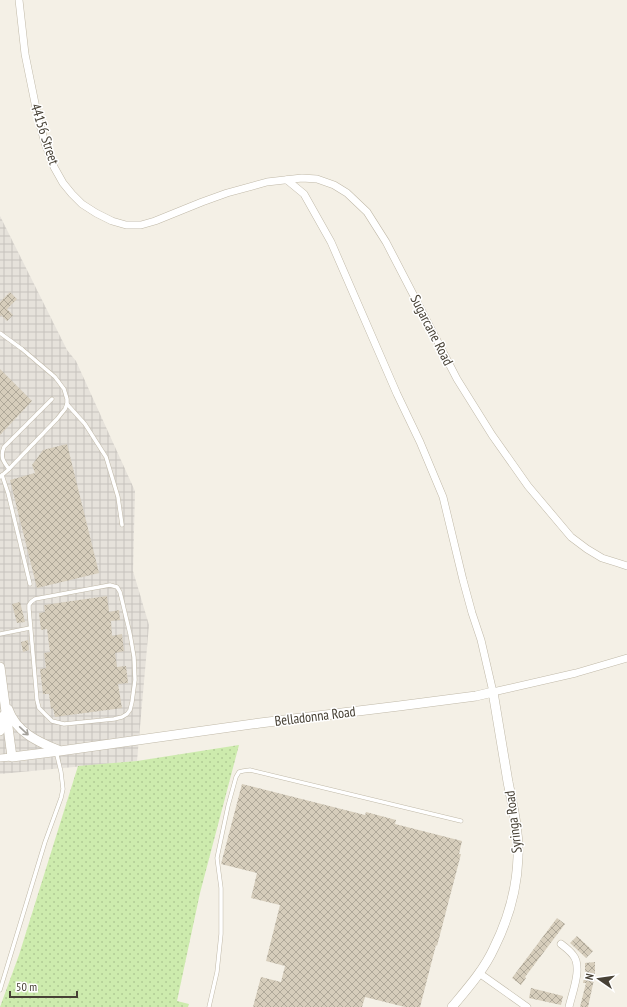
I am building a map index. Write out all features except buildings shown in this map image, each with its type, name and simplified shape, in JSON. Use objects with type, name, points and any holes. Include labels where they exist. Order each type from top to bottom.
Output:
[{"type":"street","name":"44156 Street","points":[[19,0],[25,54],[38,118],[54,167],[72,194],[82,204],[112,221],[141,225],[202,202]]},
{"type":"street","name":"Sugarcane Road","points":[[202,202],[227,193],[267,182],[302,178],[317,179],[334,185],[347,193],[367,212],[390,249],[457,379],[492,435],[528,486],[572,537],[602,558],[627,566]]},
{"type":"street","points":[[287,180],[304,194],[331,242],[443,497],[463,580],[481,640],[493,692]]},
{"type":"street","name":"Belladonna Road","points":[[0,758],[476,696],[576,673],[627,658]]},
{"type":"street","points":[[0,672],[12,756]]},
{"type":"street","name":"Syringa Road","points":[[452,1007],[479,973],[494,949],[503,929],[515,883],[518,858],[517,832],[493,692]]},
{"type":"street","points":[[0,731],[4,719],[5,703]]},
{"type":"street","points":[[5,703],[13,719],[25,733],[58,751]]},
{"type":"street","points":[[561,944],[574,956],[577,963],[575,981],[569,1007]]},
{"type":"street","points":[[479,973],[527,1007]]},
{"type":"lane","points":[[0,333],[55,377],[64,388],[67,399],[65,409],[57,419],[1,476],[8,493],[30,584]]},
{"type":"lane","points":[[9,469],[2,460],[1,454],[4,447],[52,399]]},
{"type":"lane","points":[[67,404],[85,424],[106,457],[118,497],[122,525]]},
{"type":"lane","points":[[110,585],[116,587],[120,592],[134,657],[135,680],[132,702],[130,710],[127,714],[114,719],[68,724],[59,724],[52,721],[42,711],[39,705],[30,628],[29,605],[35,599],[110,585]]},
{"type":"lane","points":[[0,634],[30,628]]},
{"type":"lane","points":[[0,990],[45,842],[61,798],[63,789],[58,751]]},
{"type":"lane","points":[[209,1007],[217,972],[221,934],[221,888],[217,858],[228,806],[236,777],[239,772],[243,770],[250,770],[461,821]]},
{"type":"shaded area","points":[[0,216],[67,350],[76,361],[135,491],[133,571],[149,625],[137,761],[0,774]]},
{"type":"green space","points":[[239,745],[200,893],[177,1001],[189,1004],[188,1007],[0,1007],[19,955],[78,766],[137,761]]}]
